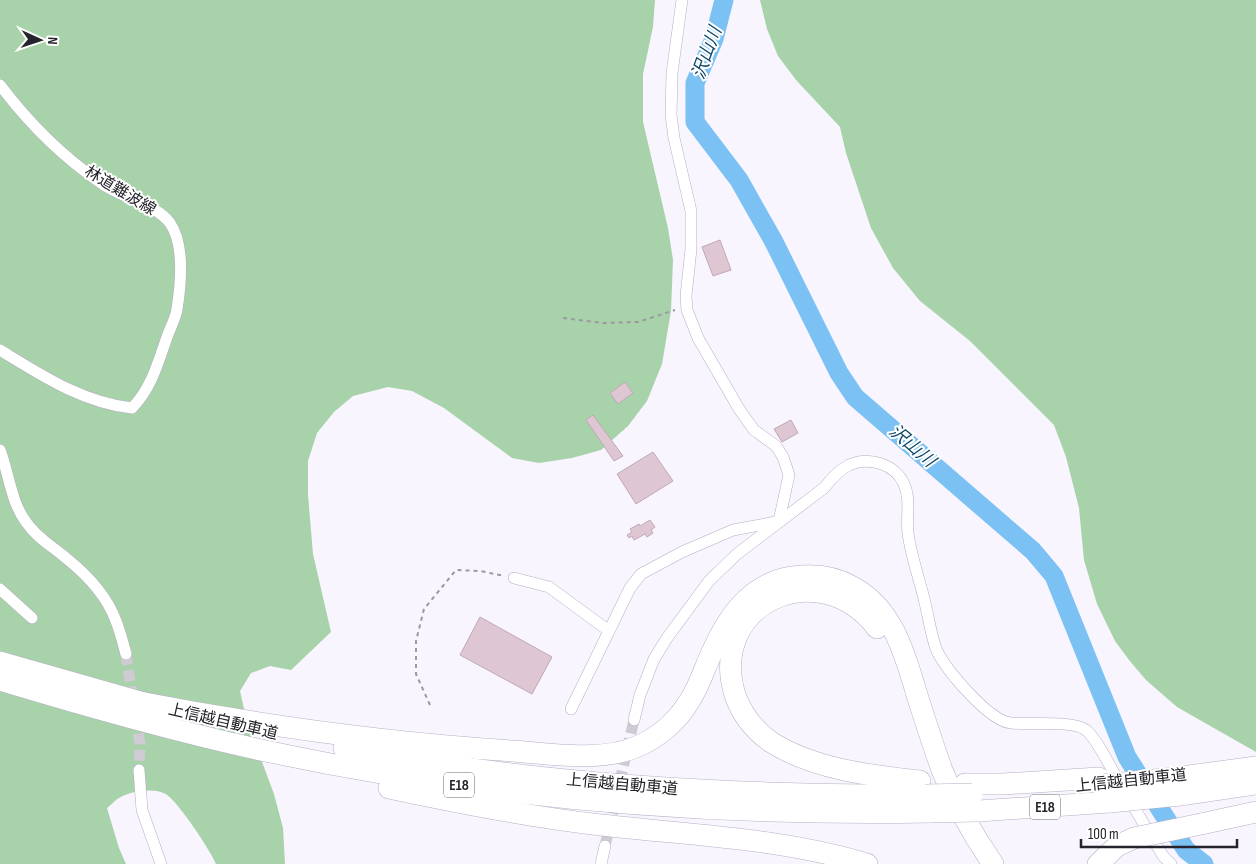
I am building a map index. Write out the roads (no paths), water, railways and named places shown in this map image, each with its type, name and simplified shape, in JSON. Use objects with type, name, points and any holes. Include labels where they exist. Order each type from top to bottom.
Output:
[{"type":"highway","points":[[138,702],[261,724],[391,741],[526,752],[591,755],[614,753],[633,748],[650,740],[679,717],[691,699],[730,617],[741,603],[754,592],[786,578],[821,576],[852,586],[866,595],[891,624],[909,666],[930,737],[944,774],[968,823],[993,864]]},
{"type":"highway","points":[[925,796],[863,774],[811,760],[772,743],[746,719],[738,703],[730,668],[732,650],[738,634],[746,621],[758,609],[773,599],[789,593],[805,590],[822,592],[837,596],[850,603],[876,626],[897,668],[919,740],[941,799],[955,828],[977,864]]},
{"type":"highway","name":"上信越自動車道","points":[[0,662],[138,702],[254,730],[347,749],[442,765],[526,776],[663,789],[798,795],[972,796],[1104,788],[1255,773]]},
{"type":"highway","name":"上信越自動車道","points":[[0,680],[187,733],[315,761],[419,779],[522,793],[646,805],[725,810],[864,813],[925,796]]},
{"type":"highway","points":[[118,715],[163,731],[234,751],[462,804],[599,825],[775,845],[867,864]]},
{"type":"highway","points":[[972,796],[1012,783],[1104,788]]},
{"type":"highway","points":[[1098,864],[1117,846],[1134,838],[1256,812]]},
{"type":"street","points":[[682,0],[672,73],[671,115],[674,138],[691,211],[691,249],[686,296],[687,306],[698,338],[739,409],[754,430],[776,446],[783,457],[790,475],[780,521]]},
{"type":"street","name":"林道難波線","points":[[0,85],[39,130],[76,165],[103,185],[155,211],[169,222],[177,238],[181,263],[177,310],[150,384],[140,400],[132,408],[114,406],[52,383],[0,350]]},
{"type":"street","points":[[0,450],[15,500],[25,521],[36,536],[68,559],[89,579],[103,597],[116,620],[126,654]]},
{"type":"street","points":[[634,720],[654,659],[709,581],[737,554],[824,488],[835,474],[849,465],[864,461],[880,463],[894,470],[904,484],[908,503],[908,534],[937,650],[949,672],[992,716],[1009,723],[1062,724],[1086,730],[1095,740],[1163,856],[1171,864]]},
{"type":"street","points":[[571,709],[630,588],[641,574],[682,552],[733,530],[780,521]]},
{"type":"street","points":[[514,578],[549,587],[609,631]]},
{"type":"street","points":[[0,589],[32,618]]},
{"type":"street","points":[[139,770],[142,810],[161,864]]},
{"type":"street","points":[[601,864],[605,846]]},
{"type":"waterway","name":"沢山川","points":[[724,0],[714,39],[695,83],[695,122],[739,180],[774,242],[839,373],[855,397],[1033,551],[1054,576],[1127,757],[1186,850],[1204,864]]},
{"type":"tunnel","points":[[126,654],[133,702]]},
{"type":"tunnel","points":[[136,717],[140,744],[139,770]]},
{"type":"tunnel","points":[[605,846],[634,720]]}]
